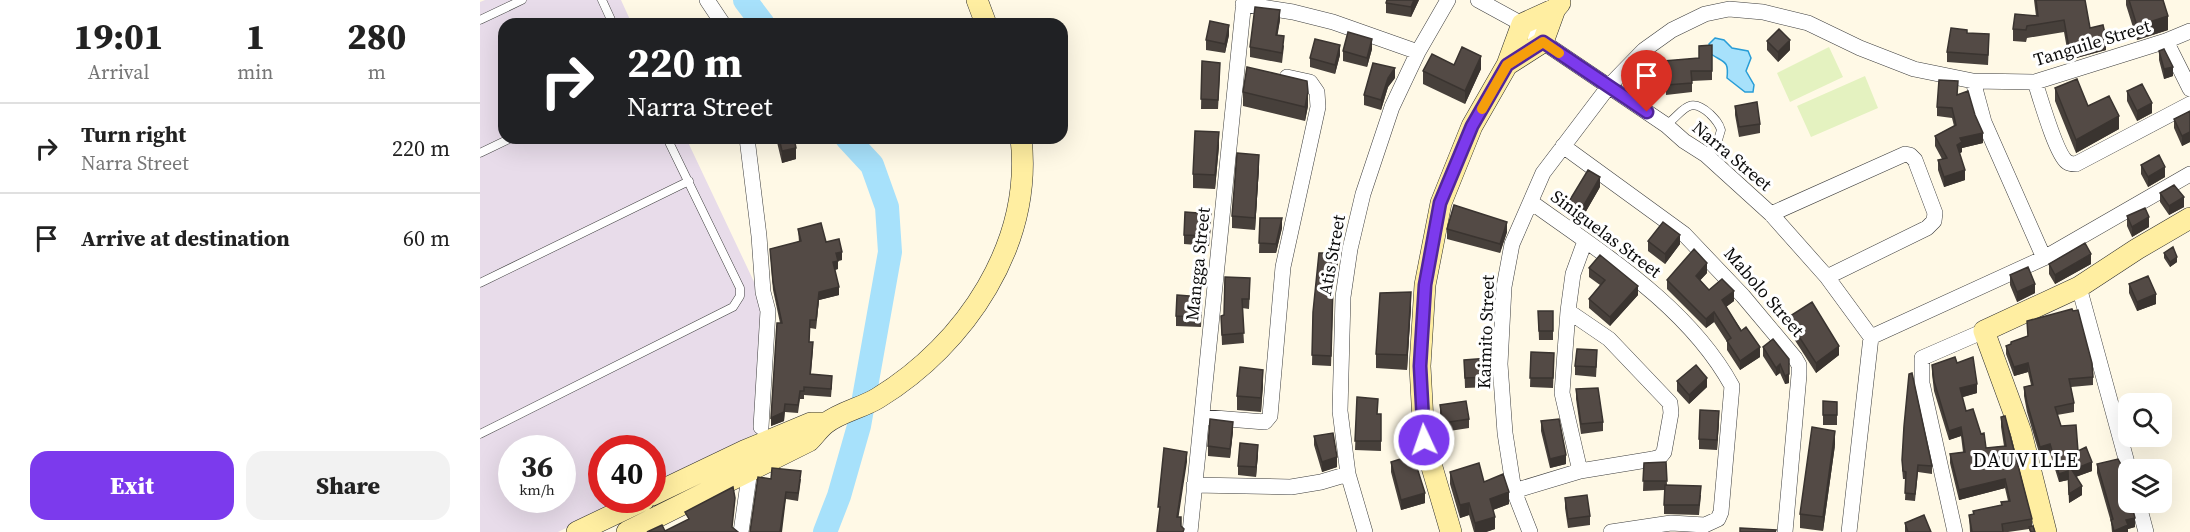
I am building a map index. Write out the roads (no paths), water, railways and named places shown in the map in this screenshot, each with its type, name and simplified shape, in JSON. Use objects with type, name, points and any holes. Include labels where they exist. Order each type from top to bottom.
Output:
[{"type":"street","points":[[707,0],[719,18]]},
{"type":"street","points":[[976,0],[984,18]]},
{"type":"street","name":"Atis Street","points":[[1365,532],[1348,474],[1340,411],[1343,297],[1350,249],[1363,194],[1392,107],[1418,52],[1448,0]]},
{"type":"street","name":"Narra Street","points":[[1478,0],[1522,24],[1543,42],[1666,125],[1706,156],[1771,214],[1827,277],[1871,337]]},
{"type":"street","points":[[1244,2],[1334,22],[1418,52]]},
{"type":"street","name":"Mangga Street","points":[[1190,532],[1242,67],[1244,2]]},
{"type":"street","points":[[1450,532],[1424,440],[1420,366],[1425,285],[1440,203],[1472,126],[1507,65],[1522,24],[1558,4]]},
{"type":"street","points":[[1507,65],[1543,42],[1558,4]]},
{"type":"street","name":"Tanguile Street","points":[[1609,86],[1644,50],[1672,30],[1705,14],[1729,9],[1763,12],[1808,23],[1860,48],[1914,69],[1973,81],[2035,82],[2166,41],[2190,31]]},
{"type":"street","points":[[2166,41],[2190,89]]},
{"type":"street","points":[[1202,417],[1265,422],[1270,416],[1283,267],[1292,217],[1318,107],[1317,92],[1310,82],[1268,73]]},
{"type":"street","points":[[1973,81],[1984,122],[2043,258]]},
{"type":"street","points":[[2035,82],[2064,160],[2076,164],[2190,104]]},
{"type":"street","name":"Kaimito Street","points":[[1530,532],[1514,491],[1505,433],[1500,364],[1504,286],[1512,244],[1544,173],[1609,86]]},
{"type":"street","points":[[748,144],[763,292],[768,311],[761,427]]},
{"type":"street","points":[[666,490],[809,441],[830,421],[878,398],[934,356],[967,319],[1004,253],[1020,192],[1022,144]]},
{"type":"street","name":"Mabolo Street","points":[[1563,146],[1684,234],[1743,296],[1795,358],[1799,365],[1785,532]]},
{"type":"street","points":[[1771,214],[1905,154],[1915,160],[1935,213],[1934,221],[1927,228],[1827,277]]},
{"type":"street","points":[[1850,532],[1871,337],[2043,258],[2190,174]]},
{"type":"street","name":"Siniguelas Street","points":[[1531,202],[1642,283],[1690,330],[1732,386],[1721,512],[1718,519],[1705,525],[1671,523],[1611,532]]},
{"type":"street","points":[[1955,532],[1922,383],[1922,358],[2079,287],[2190,218]]},
{"type":"street","points":[[1580,471],[1562,393],[1573,274],[1585,241]]},
{"type":"street","points":[[2079,287],[2126,459]]},
{"type":"street","points":[[1514,491],[1580,471],[1660,457],[1664,452],[1671,413],[1670,404],[1609,339],[1568,311]]},
{"type":"street","points":[[1984,331],[2021,432],[2046,532]]},
{"type":"street","points":[[627,532],[747,461]]},
{"type":"street","points":[[741,532],[747,461]]},
{"type":"street","points":[[1194,485],[1291,487],[1348,474]]},
{"type":"street","points":[[577,532],[617,513]]},
{"type":"street","points":[[2141,513],[2146,532]]},
{"type":"lane","points":[[480,20],[522,0]]},
{"type":"lane","points":[[602,0],[610,18]]},
{"type":"lane","points":[[1666,125],[1688,106],[1702,107],[1718,123],[1721,130],[1718,140],[1706,156]]},
{"type":"lane","points":[[480,153],[499,144]]},
{"type":"lane","points":[[480,434],[733,307],[738,302],[740,288],[670,144]]},
{"type":"lane","points":[[480,283],[688,181]]},
{"type":"water","points":[[1715,38],[1724,40],[1732,48],[1748,51],[1751,58],[1746,71],[1754,85],[1753,92],[1745,92],[1727,78],[1726,65],[1711,54],[1709,44]]},
{"type":"waterway","points":[[745,0],[758,18]]},
{"type":"waterway","points":[[825,532],[839,496],[859,426],[890,252],[887,207],[872,165],[853,144]]},
{"type":"district","name":"DAUVILLE","points":[[2026,460]]}]
